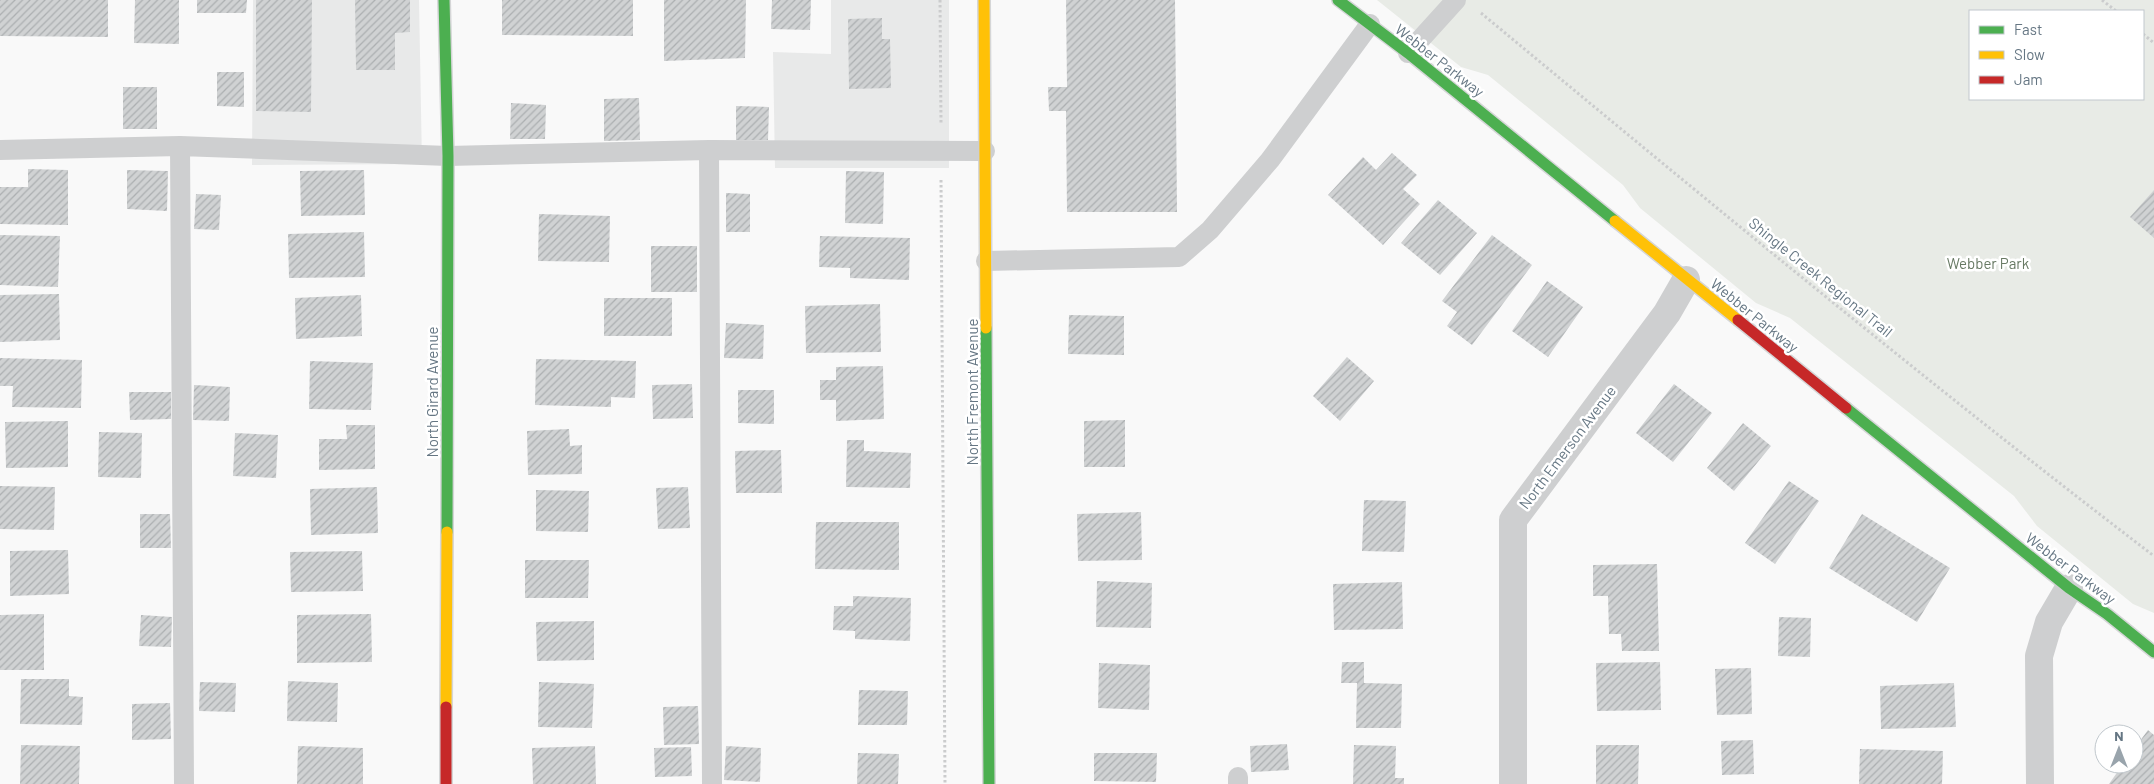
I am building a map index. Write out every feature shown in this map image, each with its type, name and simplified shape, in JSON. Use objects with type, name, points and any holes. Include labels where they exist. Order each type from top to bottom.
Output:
[{"type":"street","name":"North Girard Avenue","points":[[444,0],[448,156],[446,784]]},
{"type":"street","name":"North Fremont Avenue","points":[[984,0],[989,784]]},
{"type":"street","name":"Webber Parkway","points":[[1338,0],[1408,53],[1686,280],[2069,588],[2107,614],[2154,652]]},
{"type":"street","name":"North Emerson Avenue","points":[[1513,784],[1513,520],[1667,313],[1686,280]]},
{"type":"street","points":[[2040,784],[2039,656],[2049,622],[2069,588]]},
{"type":"lane","points":[[1408,53],[1456,0]]},
{"type":"lane","points":[[986,261],[1179,257],[1210,230],[1270,160],[1370,24]]},
{"type":"lane","points":[[180,146],[184,784]]},
{"type":"lane","points":[[0,150],[180,146],[448,156],[709,150],[985,152]]},
{"type":"lane","points":[[709,150],[712,784]]},
{"type":"path","points":[[940,0],[945,784]]},
{"type":"path","points":[[2102,0],[2115,10]]},
{"type":"path","name":"Shingle Creek Regional Trail","points":[[1478,10],[1660,162],[2047,474],[2154,556]]},
{"type":"path","points":[[2144,35],[2154,43]]},
{"type":"shaded area","points":[[253,0],[419,0],[422,164],[252,165]]},
{"type":"shaded area","points":[[831,0],[949,0],[949,168],[775,168],[773,52],[831,54]]},
{"type":"green space","name":"Webber Park","points":[[1377,0],[2154,0],[2154,613],[2133,604],[2037,526],[2014,496],[1790,318],[1756,303],[1640,208],[1623,185],[1488,75],[1461,67]]},
{"type":"building","points":[[0,0],[108,0],[108,37],[0,36]]},
{"type":"building","points":[[135,0],[179,0],[179,44],[134,43]]},
{"type":"building","points":[[197,0],[247,0],[246,13],[197,13]]},
{"type":"building","points":[[256,0],[312,0],[311,112],[256,111]]},
{"type":"building","points":[[355,0],[410,0],[410,32],[395,33],[395,70],[356,70]]},
{"type":"building","points":[[502,0],[633,0],[633,36],[502,35]]},
{"type":"building","points":[[664,0],[746,0],[745,58],[664,61]]},
{"type":"building","points":[[772,0],[811,0],[810,30],[771,29]]},
{"type":"building","points":[[1066,0],[1175,0],[1177,212],[1067,212],[1066,111],[1049,111],[1048,87],[1067,87]]},
{"type":"building","points":[[882,18],[882,39],[890,39],[891,88],[849,89],[848,19]]},
{"type":"building","points":[[217,72],[244,72],[244,107],[217,106]]},
{"type":"building","points":[[123,87],[157,87],[157,129],[123,129]]},
{"type":"building","points":[[639,98],[640,140],[604,141],[604,99]]},
{"type":"building","points":[[511,103],[546,105],[545,139],[510,139]]},
{"type":"building","points":[[736,106],[769,107],[768,140],[736,140]]},
{"type":"building","points":[[1392,153],[1417,175],[1403,189],[1420,204],[1383,245],[1328,195],[1363,157],[1376,170]]},
{"type":"building","points":[[28,169],[68,170],[68,225],[0,224],[0,187],[28,187]]},
{"type":"building","points":[[127,170],[168,171],[167,211],[127,209]]},
{"type":"building","points":[[364,170],[365,215],[301,216],[300,171]]},
{"type":"building","points":[[846,171],[884,172],[883,224],[845,223]]},
{"type":"building","points":[[2154,190],[2154,238],[2130,217]]},
{"type":"building","points":[[726,193],[750,194],[750,232],[726,232]]},
{"type":"building","points":[[196,194],[221,195],[219,230],[194,229]]},
{"type":"building","points":[[1438,200],[1477,233],[1440,275],[1401,243]]},
{"type":"building","points":[[539,214],[610,216],[609,262],[538,261]]},
{"type":"building","points":[[364,232],[365,277],[289,278],[288,234]]},
{"type":"building","points":[[0,235],[60,236],[58,287],[0,285]]},
{"type":"building","points":[[1492,235],[1532,265],[1472,345],[1447,326],[1457,312],[1442,301]]},
{"type":"building","points":[[820,236],[910,238],[909,280],[850,278],[850,268],[819,267]]},
{"type":"building","points":[[651,246],[697,246],[697,292],[651,292]]},
{"type":"building","points":[[1547,281],[1583,307],[1548,357],[1512,331]]},
{"type":"building","points":[[59,294],[60,340],[0,342],[0,295]]},
{"type":"building","points":[[361,295],[362,336],[296,339],[295,298]]},
{"type":"building","points":[[604,298],[672,298],[672,336],[604,336]]},
{"type":"building","points":[[880,304],[881,352],[806,353],[805,306]]},
{"type":"building","points":[[1069,315],[1124,316],[1124,355],[1068,354]]},
{"type":"building","points":[[726,323],[764,325],[763,359],[724,358]]},
{"type":"building","points":[[1347,357],[1374,381],[1340,421],[1313,396]]},
{"type":"building","points":[[0,358],[82,360],[81,408],[12,407],[13,386],[0,386]]},
{"type":"building","points":[[536,359],[636,361],[635,398],[611,397],[611,407],[535,405]]},
{"type":"building","points":[[310,361],[373,363],[371,410],[309,409]]},
{"type":"building","points":[[883,366],[884,419],[836,421],[836,400],[820,400],[820,380],[836,380],[836,367]]},
{"type":"building","points":[[692,384],[693,418],[653,419],[652,385]]},
{"type":"building","points":[[1674,384],[1712,413],[1673,462],[1636,433]]},
{"type":"building","points":[[194,385],[230,387],[229,421],[193,420]]},
{"type":"building","points":[[738,390],[774,390],[774,424],[738,423]]},
{"type":"building","points":[[129,392],[171,392],[171,419],[130,420]]},
{"type":"building","points":[[1125,420],[1125,467],[1084,467],[1084,421]]},
{"type":"building","points":[[68,421],[68,467],[6,468],[5,422]]},
{"type":"building","points":[[1743,423],[1771,446],[1734,491],[1707,468]]},
{"type":"building","points":[[346,425],[375,425],[375,469],[319,470],[319,439],[347,439]]},
{"type":"building","points":[[569,429],[570,446],[582,445],[582,474],[528,475],[527,431]]},
{"type":"building","points":[[99,432],[142,433],[141,478],[98,477]]},
{"type":"building","points":[[235,433],[278,435],[276,478],[233,476]]},
{"type":"building","points":[[847,440],[864,440],[864,451],[911,453],[910,488],[846,487]]},
{"type":"building","points":[[781,450],[782,493],[736,493],[735,451]]},
{"type":"building","points":[[1789,481],[1819,501],[1775,564],[1745,543]]},
{"type":"building","points":[[0,486],[55,487],[54,530],[0,529]]},
{"type":"building","points":[[377,487],[378,533],[311,535],[310,489]]},
{"type":"building","points":[[688,487],[690,528],[658,529],[656,488]]},
{"type":"building","points":[[536,490],[589,491],[588,532],[536,531]]},
{"type":"building","points":[[1364,500],[1406,501],[1404,552],[1362,551]]},
{"type":"building","points":[[1141,512],[1142,560],[1078,561],[1077,514]]},
{"type":"building","points":[[140,514],[170,514],[171,548],[140,548]]},
{"type":"building","points":[[1862,514],[1950,568],[1917,622],[1829,568]]},
{"type":"building","points":[[816,522],[899,522],[899,570],[815,569]]},
{"type":"building","points":[[68,550],[69,594],[10,596],[10,551]]},
{"type":"building","points":[[362,551],[363,591],[291,592],[290,552]]},
{"type":"building","points":[[525,560],[589,560],[588,598],[525,598]]},
{"type":"building","points":[[1657,564],[1659,651],[1622,651],[1621,634],[1609,634],[1608,596],[1593,596],[1593,565]]},
{"type":"building","points":[[1097,581],[1152,583],[1151,628],[1096,627]]},
{"type":"building","points":[[1402,582],[1403,629],[1334,630],[1333,584]]},
{"type":"building","points":[[853,596],[911,598],[910,641],[855,639],[855,631],[833,630],[834,606],[853,606]]},
{"type":"building","points":[[44,614],[44,670],[0,670],[0,615]]},
{"type":"building","points":[[371,614],[372,662],[297,663],[297,615]]},
{"type":"building","points":[[141,615],[172,617],[171,647],[139,646]]},
{"type":"building","points":[[1779,617],[1811,618],[1810,657],[1778,656]]},
{"type":"building","points":[[594,621],[594,660],[537,661],[536,622]]},
{"type":"building","points":[[1342,662],[1364,662],[1364,683],[1402,684],[1401,728],[1356,728],[1357,683],[1341,683]]},
{"type":"building","points":[[1660,662],[1661,710],[1597,711],[1596,663]]},
{"type":"building","points":[[1099,663],[1150,665],[1149,710],[1098,708]]},
{"type":"building","points":[[1751,668],[1752,714],[1717,715],[1715,669]]},
{"type":"building","points":[[21,679],[69,679],[69,696],[83,697],[82,725],[20,724]]},
{"type":"building","points":[[288,681],[338,683],[337,722],[287,721]]},
{"type":"building","points":[[200,682],[236,683],[235,712],[199,711]]},
{"type":"building","points":[[539,682],[594,684],[592,728],[538,727]]},
{"type":"building","points":[[1954,683],[1956,727],[1881,729],[1880,686]]},
{"type":"building","points":[[859,690],[908,691],[907,725],[858,725]]},
{"type":"building","points":[[170,703],[171,739],[132,740],[132,704]]},
{"type":"building","points":[[698,706],[699,744],[664,745],[663,707]]},
{"type":"building","points":[[2148,730],[2154,735],[2154,784],[2109,784],[2116,774],[2144,774],[2144,735]]},
{"type":"building","points":[[1753,740],[1754,774],[1722,775],[1721,741]]},
{"type":"building","points":[[1287,744],[1289,770],[1251,772],[1250,746]]},
{"type":"building","points":[[21,745],[80,746],[79,784],[20,784]]},
{"type":"building","points":[[1354,745],[1396,746],[1395,778],[1404,778],[1404,784],[1353,784]]},
{"type":"building","points":[[1596,745],[1639,745],[1638,784],[1596,784]]},
{"type":"building","points":[[298,746],[363,748],[363,784],[297,784]]},
{"type":"building","points":[[595,746],[596,784],[533,784],[532,748]]},
{"type":"building","points":[[726,746],[761,748],[760,782],[724,780]]},
{"type":"building","points":[[691,747],[692,776],[655,777],[654,748]]},
{"type":"building","points":[[1860,749],[1943,751],[1942,784],[1859,784]]},
{"type":"building","points":[[858,753],[899,754],[898,784],[857,784]]},
{"type":"building","points":[[1094,753],[1157,753],[1156,782],[1094,781]]},
{"type":"traffic: fast","points":[[444,0],[448,156],[447,532]]},
{"type":"traffic: fast","points":[[1338,0],[1408,53],[1615,221]]},
{"type":"traffic: fast","points":[[986,328],[989,784]]},
{"type":"traffic: fast","points":[[1846,408],[2069,588],[2107,614],[2154,652]]},
{"type":"traffic: slow","points":[[984,0],[986,328]]},
{"type":"traffic: slow","points":[[1615,221],[1738,320]]},
{"type":"traffic: slow","points":[[446,707],[447,532]]},
{"type":"traffic: jam","points":[[1738,320],[1846,408]]},
{"type":"traffic: jam","points":[[446,707],[446,784]]}]
